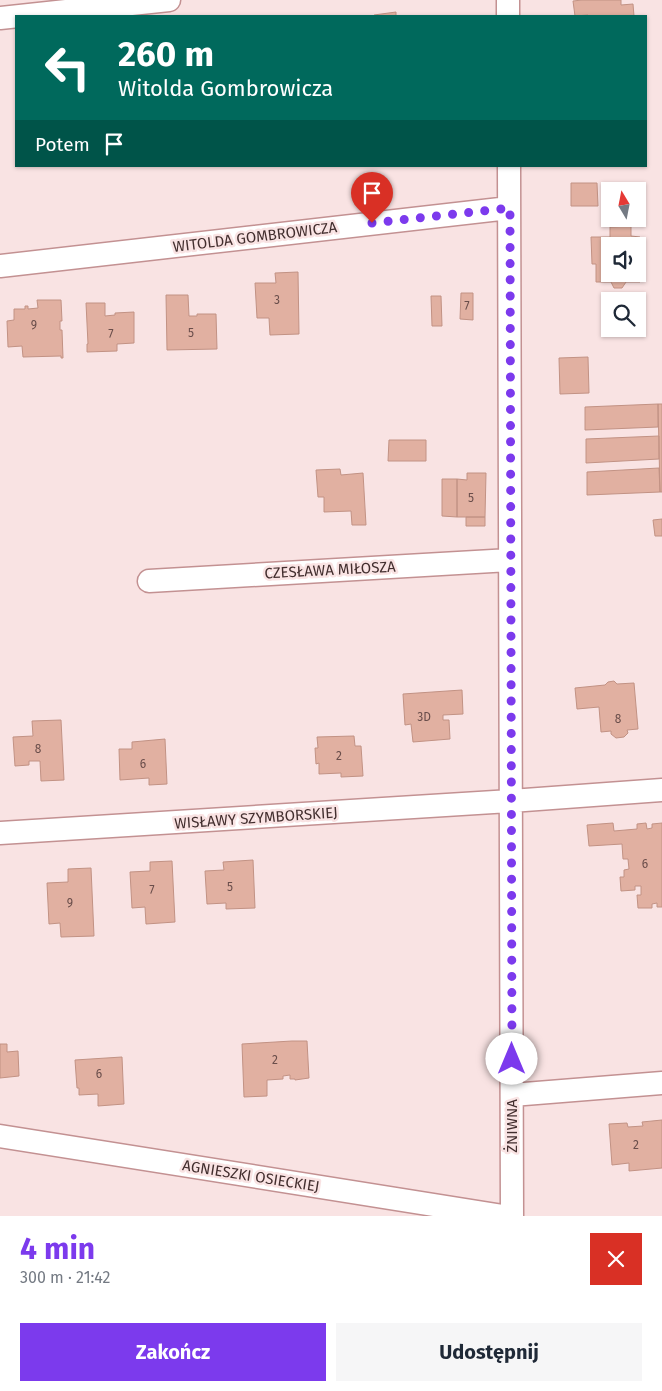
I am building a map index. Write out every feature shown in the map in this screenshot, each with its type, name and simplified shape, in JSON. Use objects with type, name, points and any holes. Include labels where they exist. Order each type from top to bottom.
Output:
[{"type":"street","points":[[28,15],[169,0]]},
{"type":"street","points":[[508,0],[508,15]]},
{"type":"street","points":[[0,18],[15,16]]},
{"type":"street","name":"ŻNIWNA","points":[[509,167],[512,1216]]},
{"type":"street","name":"WITOLDA GOMBROWICZA","points":[[0,266],[510,208]]},
{"type":"street","name":"CZESŁAWA MIŁOSZA","points":[[149,581],[510,560]]},
{"type":"street","name":"WISŁAWY SZYMBORSKIEJ","points":[[0,833],[662,790]]},
{"type":"street","points":[[512,1095],[662,1083]]},
{"type":"street","name":"AGNIESZKI OSIECKIEJ","points":[[0,1136],[503,1216]]},
{"type":"building","points":[[621,0],[621,5],[633,4],[634,15],[575,15],[573,1]]},
{"type":"building","points":[[396,12],[396,15],[374,15]]},
{"type":"building","points":[[571,183],[597,183],[598,206],[571,206]]},
{"type":"building","points":[[610,228],[631,228],[631,236],[640,237],[610,237]]},
{"type":"building","points":[[591,237],[601,237],[601,282],[596,282],[596,264],[592,264]]},
{"type":"building","points":[[298,272],[299,334],[270,335],[269,318],[257,318],[255,283],[276,283],[275,273]]},
{"type":"building","points":[[611,282],[626,282],[622,288],[614,288]]},
{"type":"building","points":[[461,293],[473,293],[473,320],[460,319]]},
{"type":"building","points":[[166,295],[188,295],[189,316],[216,314],[217,349],[167,350]]},
{"type":"building","points":[[431,296],[441,296],[442,326],[432,326]]},
{"type":"building","points":[[37,300],[61,300],[62,321],[60,321],[60,330],[62,330],[63,358],[61,356],[23,357],[22,346],[8,347],[7,321],[14,320],[14,309],[25,309],[25,306],[28,306],[28,309],[38,308]]},
{"type":"building","points":[[86,303],[105,303],[105,316],[115,315],[115,313],[134,312],[134,343],[117,344],[117,351],[87,352]]},
{"type":"building","points":[[588,357],[589,393],[560,394],[559,358]]},
{"type":"building","points":[[658,404],[658,427],[585,430],[585,407]]},
{"type":"building","points":[[658,404],[662,404],[662,492],[660,492]]},
{"type":"building","points":[[659,436],[659,459],[586,463],[586,439]]},
{"type":"building","points":[[389,440],[426,440],[426,461],[388,461]]},
{"type":"building","points":[[659,468],[660,492],[587,495],[587,472]]},
{"type":"building","points":[[340,469],[341,475],[363,473],[366,525],[352,525],[351,511],[324,512],[324,497],[318,497],[316,470]]},
{"type":"building","points":[[467,473],[486,473],[485,517],[457,517],[457,479],[467,480]]},
{"type":"building","points":[[442,479],[457,479],[457,517],[442,516]]},
{"type":"building","points":[[466,517],[485,517],[485,526],[466,526]]},
{"type":"building","points":[[662,519],[662,536],[655,536],[653,520]]},
{"type":"building","points":[[614,681],[617,684],[634,683],[638,729],[627,730],[628,733],[624,737],[616,738],[611,734],[611,731],[601,732],[599,707],[577,709],[575,688],[605,685],[608,682]]},
{"type":"building","points":[[462,690],[463,714],[443,715],[443,720],[449,720],[450,739],[413,742],[411,724],[405,725],[403,694]]},
{"type":"building","points":[[61,720],[64,780],[41,781],[40,761],[29,761],[29,765],[15,766],[13,737],[33,736],[32,721]]},
{"type":"building","points":[[354,736],[355,746],[361,746],[363,776],[341,777],[341,773],[319,774],[319,763],[316,764],[315,748],[318,748],[317,737]]},
{"type":"building","points":[[165,739],[167,784],[149,785],[149,778],[120,780],[119,749],[132,749],[132,742]]},
{"type":"building","points":[[613,823],[614,831],[637,829],[637,824],[646,823],[647,829],[652,828],[652,824],[662,823],[662,907],[657,907],[657,903],[652,904],[652,908],[638,908],[637,895],[641,895],[641,886],[635,886],[635,890],[621,891],[620,877],[624,877],[624,870],[629,869],[628,859],[623,859],[622,844],[589,846],[587,825]]},
{"type":"building","points":[[253,860],[255,908],[226,909],[226,903],[207,904],[205,871],[224,870],[223,862]]},
{"type":"building","points":[[172,861],[175,922],[146,924],[145,907],[132,908],[130,872],[150,871],[150,862]]},
{"type":"building","points":[[91,868],[94,936],[61,937],[60,923],[49,924],[47,883],[68,882],[68,869]]},
{"type":"building","points":[[307,1041],[309,1078],[295,1080],[290,1079],[290,1075],[283,1076],[283,1079],[267,1080],[267,1096],[244,1097],[242,1044]]},
{"type":"building","points":[[0,1044],[7,1044],[7,1052],[18,1051],[19,1076],[0,1078]]},
{"type":"building","points":[[122,1057],[124,1104],[98,1106],[98,1094],[79,1095],[75,1060]]},
{"type":"building","points":[[662,1120],[662,1168],[629,1171],[629,1163],[612,1165],[609,1124],[627,1123],[628,1127],[643,1126],[642,1122]]},
{"type":"route","points":[[372,223],[510,208],[512,1059]]}]
